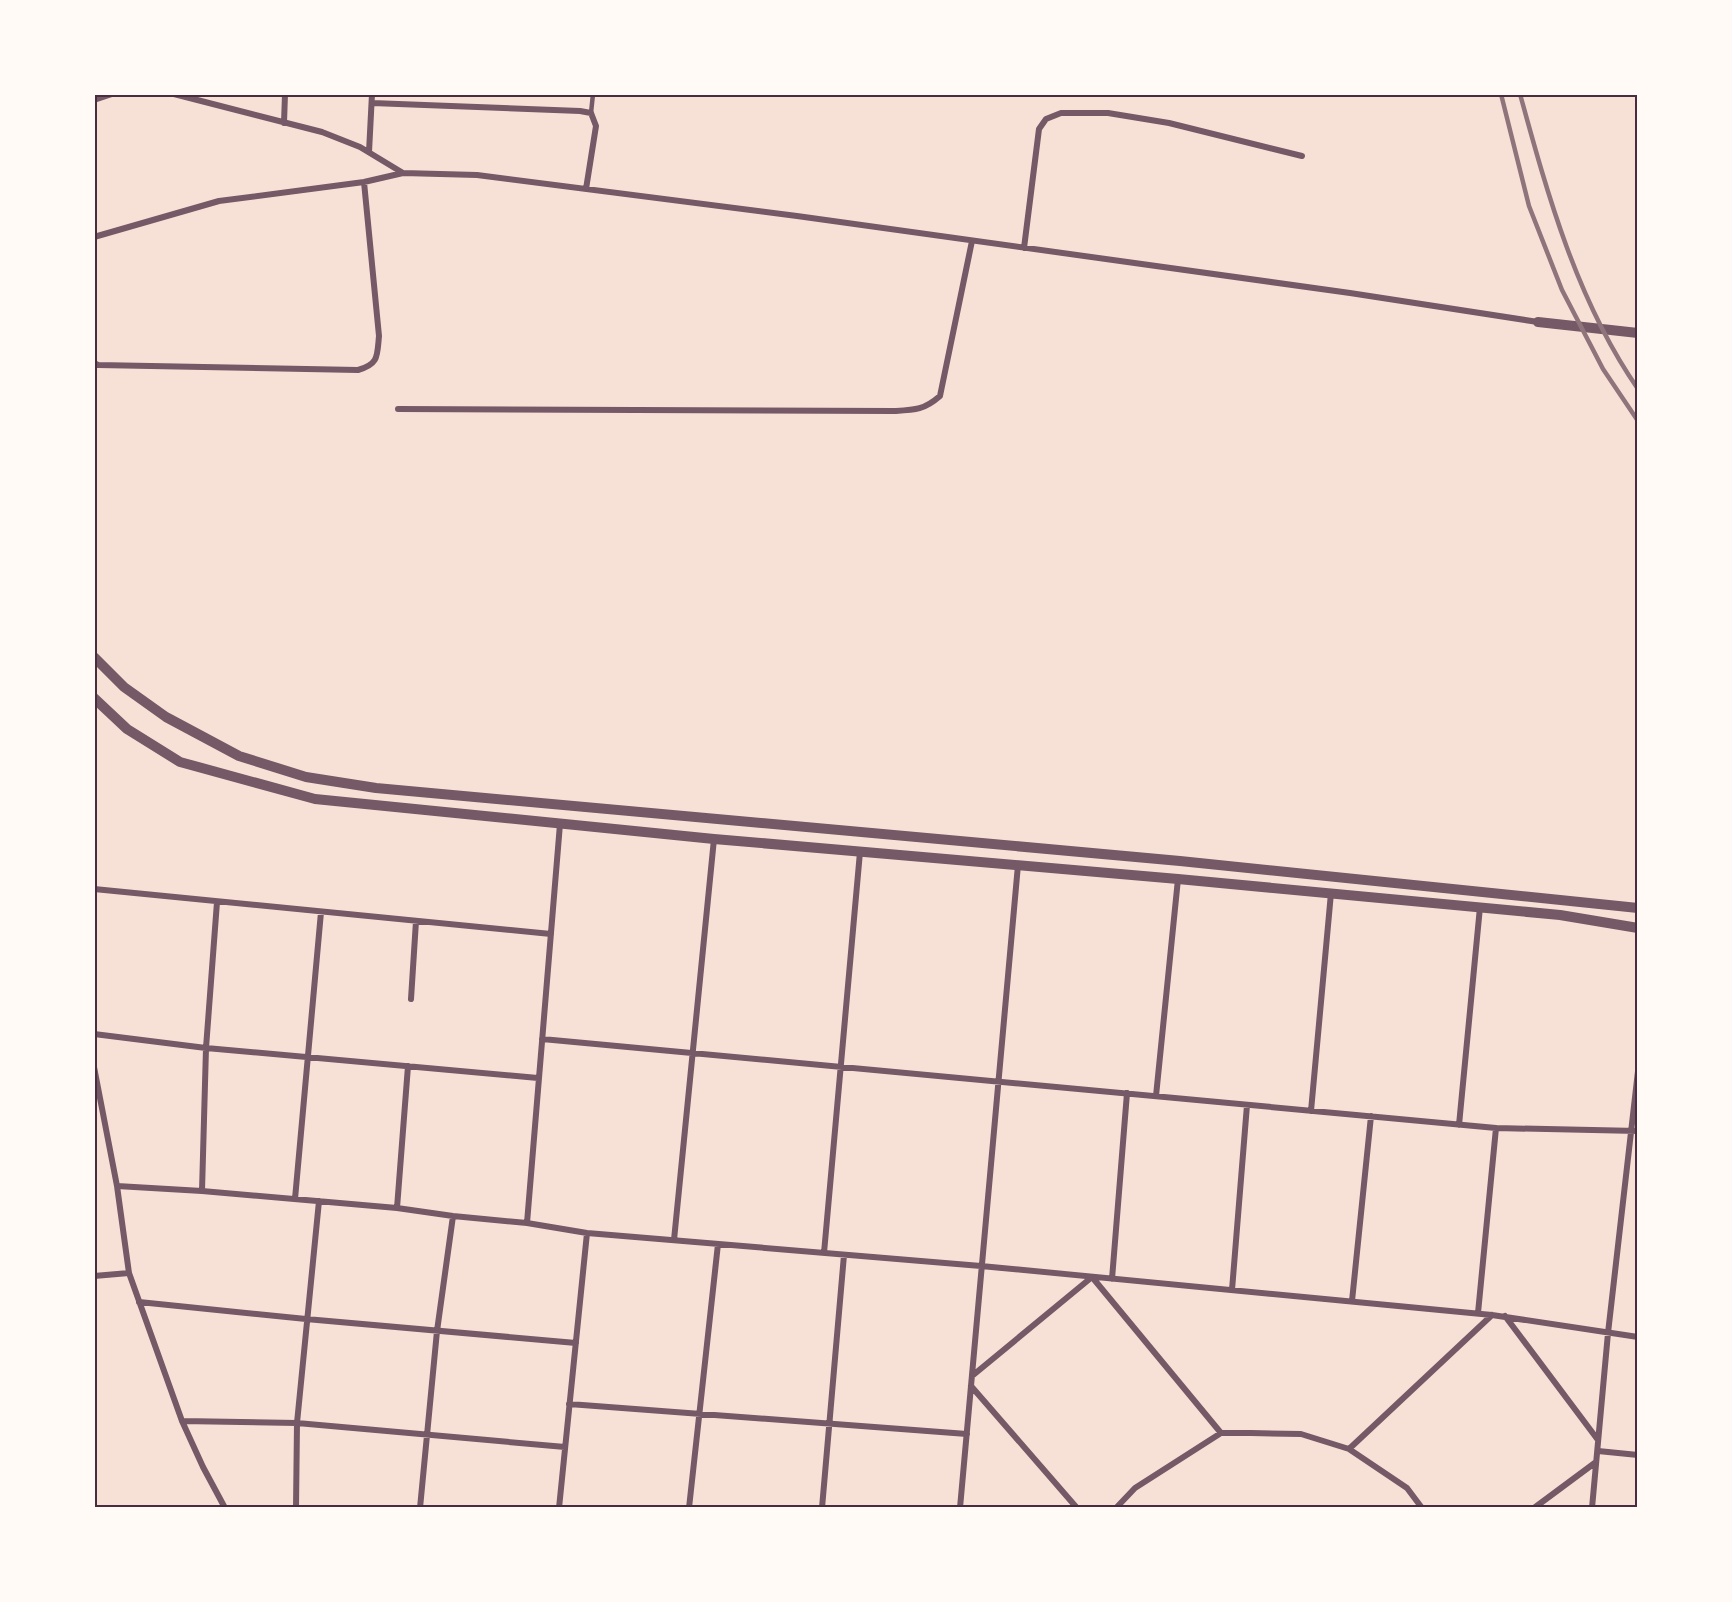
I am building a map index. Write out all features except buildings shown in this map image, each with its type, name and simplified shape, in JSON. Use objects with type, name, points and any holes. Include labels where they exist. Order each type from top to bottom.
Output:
[{"type":"street","points":[[94,100],[112,94]]},
{"type":"street","points":[[174,94],[322,132],[360,147],[403,173]]},
{"type":"street","points":[[284,123],[285,94]]},
{"type":"street","points":[[369,152],[372,94]]},
{"type":"street","points":[[372,103],[591,113],[596,126],[586,189]]},
{"type":"street","points":[[1024,248],[1039,129],[1046,120],[1061,113],[1108,113],[1169,123],[1302,156]]},
{"type":"street","points":[[94,237],[219,201],[364,182],[403,173],[477,175],[1350,293],[1538,322],[1638,333]]},
{"type":"street","points":[[94,363],[98,365],[346,370],[370,367],[377,359],[379,336],[364,182]]},
{"type":"street","points":[[398,409],[919,410],[939,396],[972,241]]},
{"type":"street","points":[[94,657],[124,687],[166,717],[238,756],[306,777],[376,788],[1180,861],[1638,908]]},
{"type":"street","points":[[94,698],[127,729],[180,762],[315,799],[714,839],[1480,907],[1560,915],[1638,928]]},
{"type":"street","points":[[527,1223],[560,824]]},
{"type":"street","points":[[674,1240],[714,839]]},
{"type":"street","points":[[824,1253],[860,852]]},
{"type":"street","points":[[960,1508],[1018,865]]},
{"type":"street","points":[[1156,1096],[1178,879]]},
{"type":"street","points":[[94,889],[550,934]]},
{"type":"street","points":[[1311,1111],[1331,893]]},
{"type":"street","points":[[202,1191],[206,1048],[217,902]]},
{"type":"street","points":[[1459,1125],[1480,907]]},
{"type":"street","points":[[295,1199],[321,912]]},
{"type":"street","points":[[411,999],[416,921]]},
{"type":"street","points":[[94,1034],[206,1048],[538,1078]]},
{"type":"street","points":[[542,1039],[1459,1125],[1496,1128],[1634,1130]]},
{"type":"street","points":[[397,1208],[408,1066]]},
{"type":"street","points":[[95,1070],[117,1186],[129,1273],[182,1421],[202,1467],[225,1508]]},
{"type":"street","points":[[1592,1508],[1608,1334],[1634,1130],[1638,1071]]},
{"type":"street","points":[[1112,1279],[1127,1093]]},
{"type":"street","points":[[1232,1290],[1247,1105]]},
{"type":"street","points":[[1352,1301],[1371,1116]]},
{"type":"street","points":[[1478,1313],[1496,1128]]},
{"type":"street","points":[[117,1186],[397,1208],[527,1223],[587,1233],[981,1266],[1478,1313],[1638,1337]]},
{"type":"street","points":[[296,1508],[297,1423],[319,1201]]},
{"type":"street","points":[[420,1508],[437,1331],[453,1216]]},
{"type":"street","points":[[559,1508],[587,1233]]},
{"type":"street","points":[[689,1508],[718,1244]]},
{"type":"street","points":[[822,1508],[844,1255]]},
{"type":"street","points":[[94,1276],[129,1273]]},
{"type":"street","points":[[972,1376],[1092,1277]]},
{"type":"street","points":[[1092,1277],[1221,1434]]},
{"type":"street","points":[[139,1302],[576,1343]]},
{"type":"street","points":[[1349,1449],[1492,1315]]},
{"type":"street","points":[[1504,1316],[1598,1441]]},
{"type":"street","points":[[971,1386],[1077,1508]]},
{"type":"street","points":[[569,1404],[967,1434]]},
{"type":"street","points":[[182,1421],[297,1423],[565,1447]]},
{"type":"street","points":[[1116,1508],[1134,1488],[1221,1434],[1301,1434],[1349,1449],[1407,1488],[1422,1508]]},
{"type":"street","points":[[1598,1451],[1638,1455]]},
{"type":"street","points":[[1534,1508],[1596,1462]]},
{"type":"lane","points":[[591,113],[593,94]]},
{"type":"railway","points":[[1501,94],[1529,206],[1562,290],[1603,369],[1638,421]]},
{"type":"railway","points":[[1520,94],[1554,209],[1581,284],[1598,320],[1638,389]]}]
